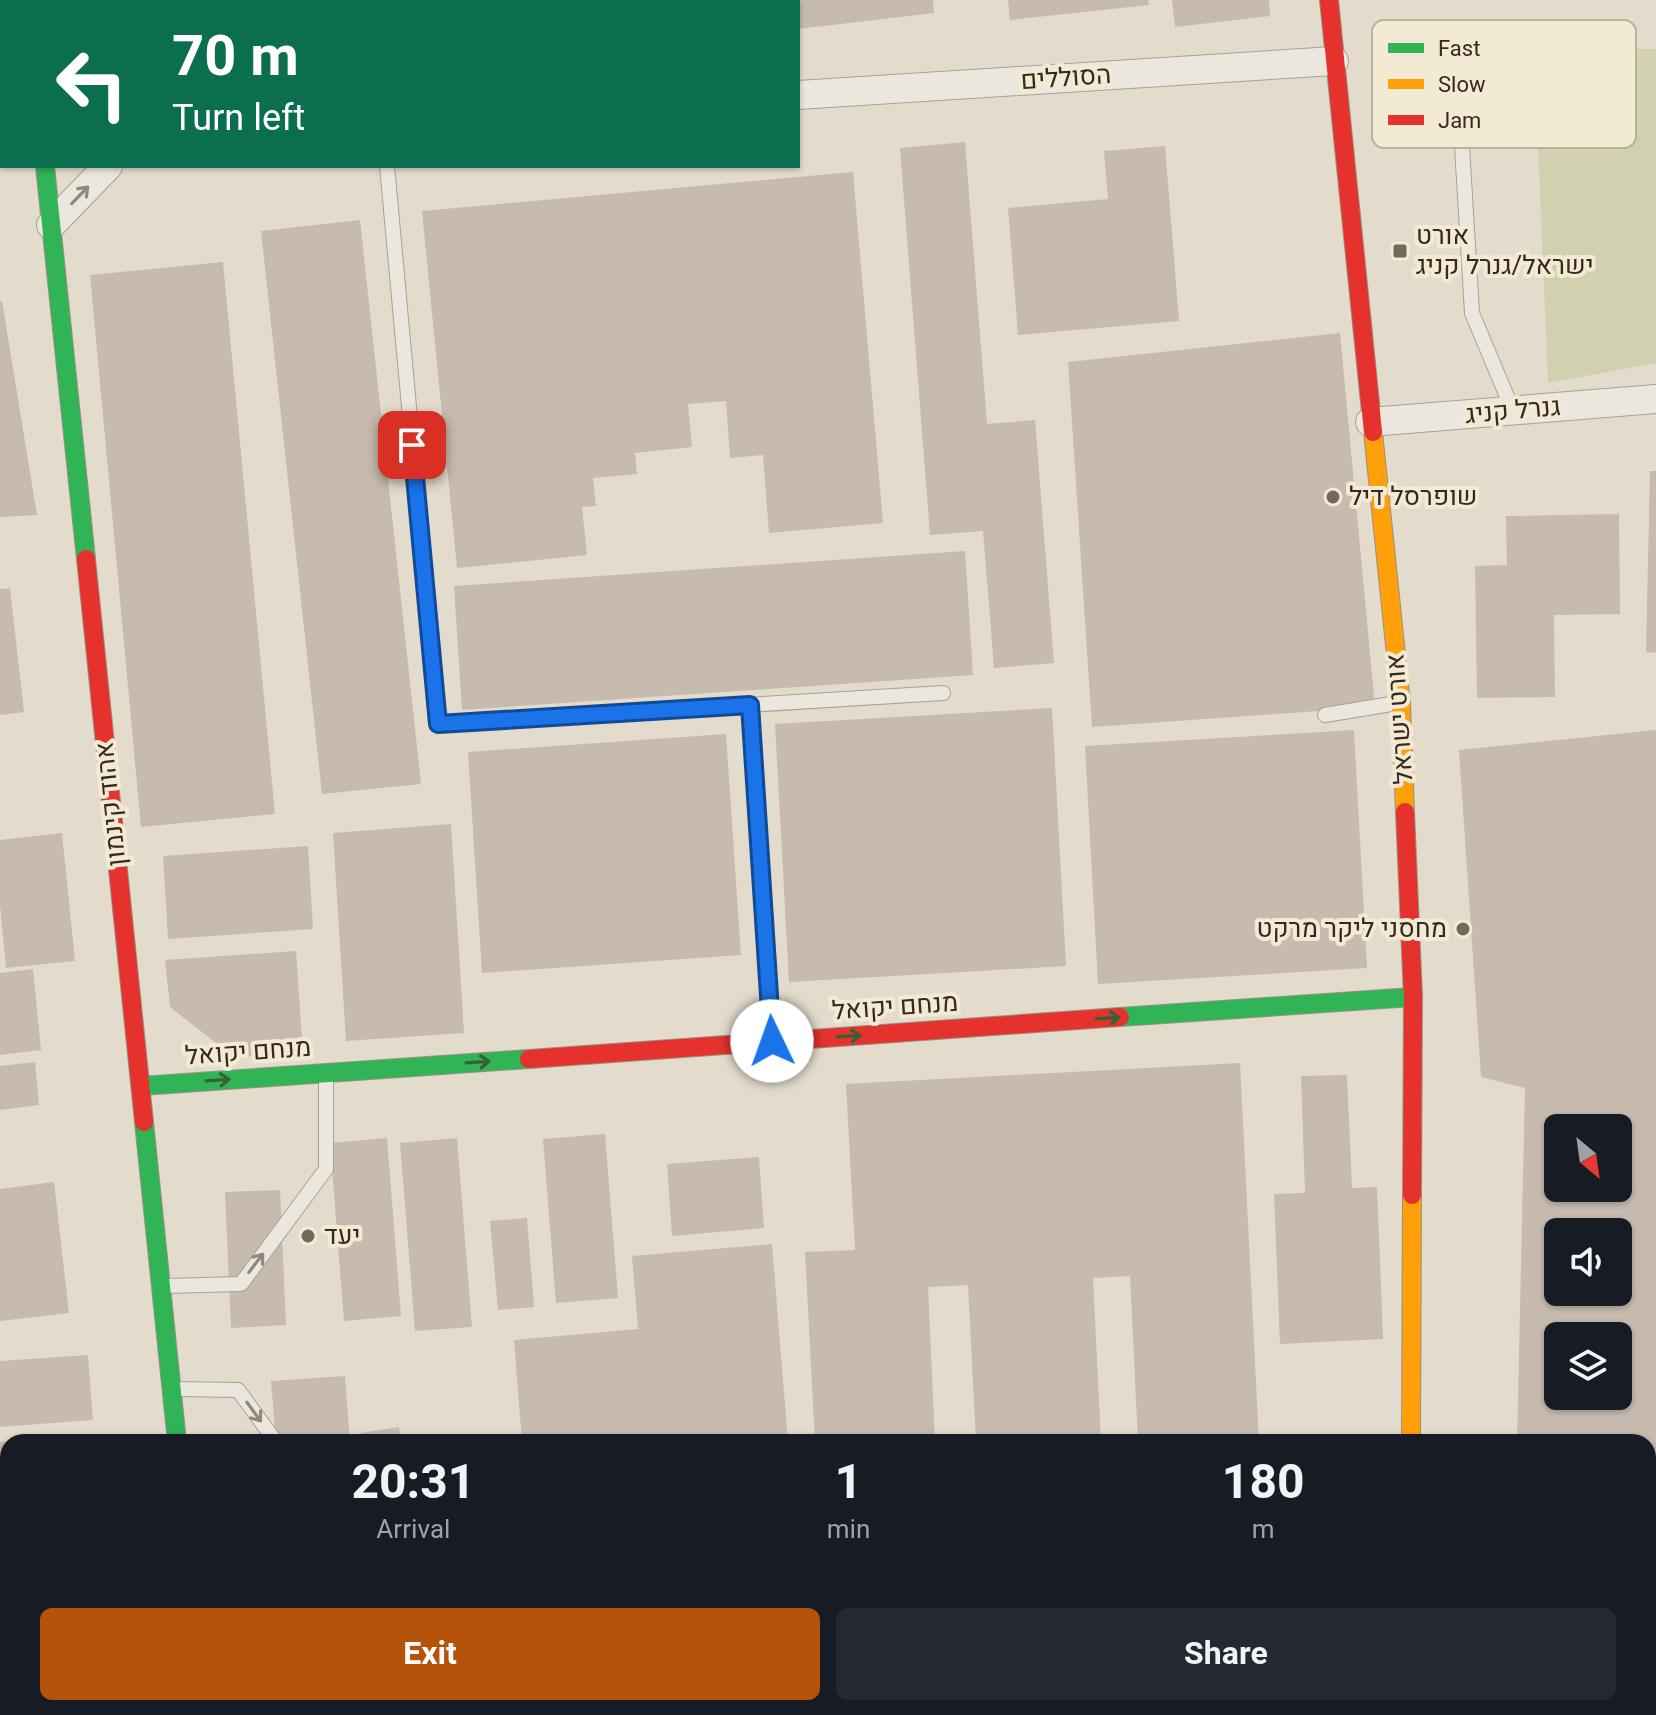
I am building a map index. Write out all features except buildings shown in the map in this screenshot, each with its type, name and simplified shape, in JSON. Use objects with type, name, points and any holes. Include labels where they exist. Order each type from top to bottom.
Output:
[{"type":"street","name":"אורט ישראל","points":[[1329,0],[1401,703],[1413,997],[1411,1434]]},
{"type":"street","name":"הסוללים","points":[[800,95],[1334,61]]},
{"type":"street","name":"אהוד קינמון","points":[[45,168],[176,1434]]},
{"type":"street","points":[[51,225],[106,168]]},
{"type":"street","name":"גנרל קניג","points":[[1370,422],[1656,399]]},
{"type":"street","name":"מנחם יקואל","points":[[141,1086],[1413,997]]},
{"type":"lane","points":[[1462,148],[1472,313],[1513,411]]},
{"type":"lane","points":[[387,168],[438,724],[943,693]]},
{"type":"lane","points":[[1325,715],[1401,703]]},
{"type":"lane","points":[[750,705],[772,1041]]},
{"type":"lane","points":[[161,1286],[241,1284],[326,1169],[326,1072]]},
{"type":"lane","points":[[172,1389],[238,1390],[270,1434]]},
{"type":"green space","points":[[1636,49],[1656,49],[1656,363],[1548,383],[1538,148],[1636,148]]},
{"type":"traffic: fast","points":[[45,168],[86,559]]},
{"type":"traffic: fast","points":[[1120,1017],[1413,997]]},
{"type":"traffic: fast","points":[[141,1086],[529,1059]]},
{"type":"traffic: fast","points":[[144,1122],[176,1434]]},
{"type":"traffic: slow","points":[[1373,432],[1401,703],[1405,812]]},
{"type":"traffic: slow","points":[[1411,1434],[1412,1195]]},
{"type":"traffic: jam","points":[[1329,0],[1373,432]]},
{"type":"traffic: jam","points":[[86,559],[144,1122]]},
{"type":"traffic: jam","points":[[1405,812],[1413,997],[1412,1195]]},
{"type":"traffic: jam","points":[[529,1059],[1120,1017]]},
{"type":"place","name":"אורט ישראל/גנרל קניג","points":[[1400,251]]},
{"type":"place","name":"שופרסל דיל","points":[[1333,497]]},
{"type":"place","name":"מחסני ליקר מרקט","points":[[1463,929]]},
{"type":"place","name":"יעד","points":[[308,1236]]},
{"type":"route","points":[[412,445],[438,724],[750,705],[772,1041]]}]
